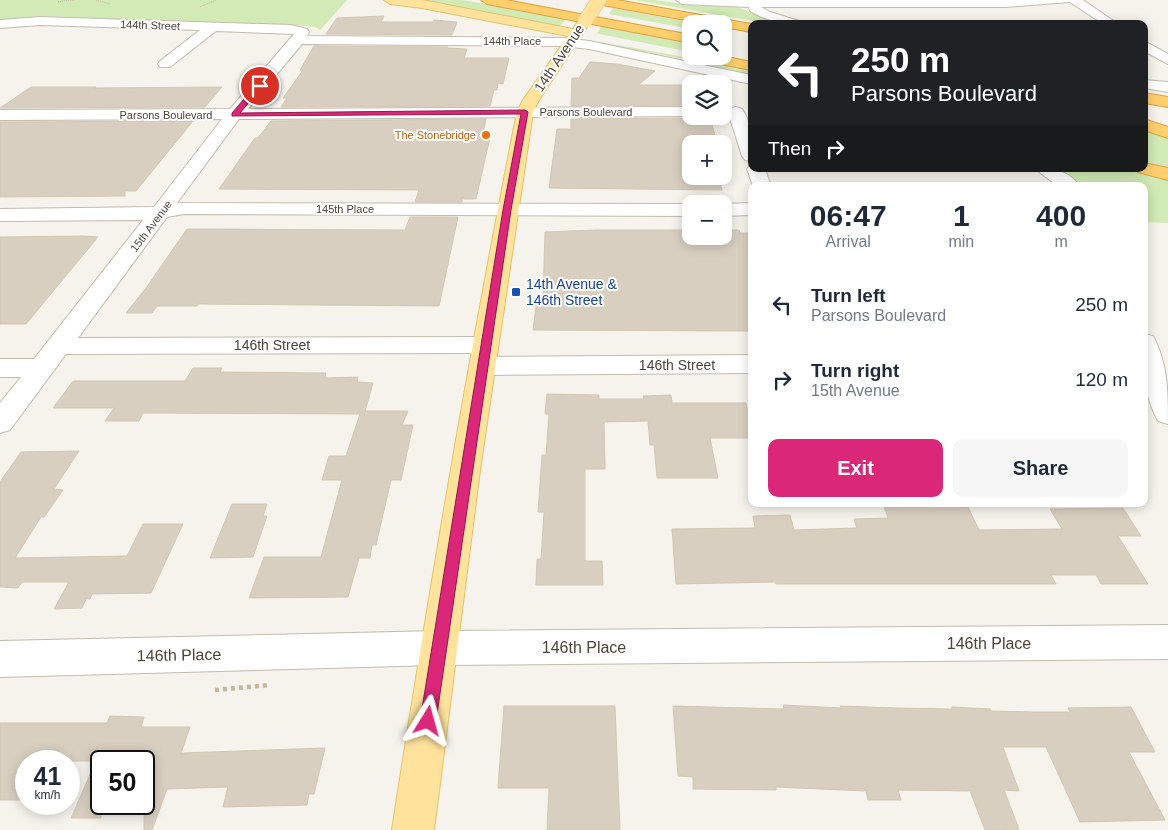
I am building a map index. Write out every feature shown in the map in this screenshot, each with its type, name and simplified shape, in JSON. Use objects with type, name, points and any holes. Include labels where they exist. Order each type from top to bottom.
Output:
[{"type":"highway","points":[[487,0],[682,37]]},
{"type":"highway","points":[[598,0],[748,27]]},
{"type":"highway","points":[[550,11],[626,20],[682,30]]},
{"type":"highway","points":[[573,38],[682,53]]},
{"type":"highway","points":[[732,49],[748,53]]},
{"type":"highway","points":[[732,62],[748,65]]},
{"type":"highway","points":[[1148,99],[1168,102]]},
{"type":"highway","points":[[1148,116],[1168,123]]},
{"type":"highway","points":[[1148,126],[1168,133]]},
{"type":"highway","points":[[1148,169],[1168,174]]},
{"type":"main road","points":[[390,0],[422,4],[532,27],[573,38]]},
{"type":"main road","name":"14th Avenue","points":[[414,830],[438,648],[507,210],[525,112],[528,104],[598,0]]},
{"type":"street","points":[[682,0],[746,3],[1005,3],[1066,0]]},
{"type":"street","points":[[1075,0],[1106,20]]},
{"type":"street","points":[[746,3],[766,15],[782,20]]},
{"type":"street","name":"144th Street","points":[[0,24],[40,21],[212,27],[300,36]]},
{"type":"street","points":[[165,64],[212,27]]},
{"type":"street","name":"144th Place","points":[[300,36],[546,40],[573,38],[748,79]]},
{"type":"street","name":"15th Avenue","points":[[0,423],[234,115],[300,36]]},
{"type":"street","points":[[1148,48],[1168,60]]},
{"type":"street","points":[[1148,84],[1168,87]]},
{"type":"street","name":"Parsons Boulevard","points":[[0,115],[682,112]]},
{"type":"street","points":[[737,112],[748,147]]},
{"type":"street","points":[[1049,172],[1064,182]]},
{"type":"street","name":"145th Place","points":[[0,215],[145,214],[184,208],[682,210]]},
{"type":"street","points":[[732,210],[748,210]]},
{"type":"street","name":"146th Street","points":[[59,346],[748,364]]},
{"type":"street","points":[[1148,362],[1168,414]]},
{"type":"street","points":[[0,368],[42,368]]},
{"type":"street","name":"146th Place","points":[[0,660],[438,648],[1168,642]]},
{"type":"path","points":[[58,2],[75,0]]},
{"type":"green space","points":[[0,0],[347,0],[320,30],[315,27],[296,25],[40,16],[0,20]]},
{"type":"green space","points":[[399,0],[463,0],[566,18],[566,20],[557,28]]},
{"type":"green space","points":[[635,0],[654,0],[700,6],[737,7],[772,20],[748,20],[732,17],[732,15],[719,15]]},
{"type":"green space","points":[[613,8],[682,21],[682,27],[609,14]]},
{"type":"green space","points":[[603,24],[682,40],[682,50],[599,34],[597,33]]},
{"type":"green space","points":[[599,43],[682,57],[682,59]]},
{"type":"green space","points":[[709,65],[729,65],[748,68],[748,74]]},
{"type":"green space","points":[[1148,129],[1168,136],[1168,169],[1148,164]]},
{"type":"green space","points":[[1064,172],[1139,172],[1168,179],[1168,223],[1148,222],[1148,182],[1077,182]]},
{"type":"building","points":[[384,16],[381,22],[433,22],[434,20],[457,22],[452,35],[326,34],[337,18]]},
{"type":"building","points":[[314,46],[448,47],[467,49],[464,58],[509,58],[503,84],[498,83],[490,106],[281,107],[287,98],[283,98],[303,70],[300,70]]},
{"type":"building","points":[[590,62],[617,64],[655,71],[638,85],[682,85],[682,105],[571,106],[572,78],[579,78]]},
{"type":"building","points":[[31,87],[222,87],[205,107],[0,108]]},
{"type":"building","points":[[682,118],[682,125],[712,125],[715,135],[682,135],[682,185],[721,185],[722,190],[549,188],[557,129],[571,129],[571,119]]},
{"type":"building","points":[[486,119],[483,133],[491,133],[476,199],[462,199],[462,202],[415,202],[419,190],[219,189],[255,138],[258,138],[271,121]]},
{"type":"building","points":[[193,121],[136,191],[125,191],[125,196],[0,197],[0,122]]},
{"type":"building","points":[[410,217],[458,217],[439,306],[198,304],[197,306],[157,306],[152,313],[126,313],[187,229],[405,230]]},
{"type":"building","points":[[682,230],[682,245],[732,245],[732,230],[748,233],[748,331],[533,330],[537,299],[543,300],[545,232]]},
{"type":"building","points":[[0,237],[98,237],[26,324],[0,324]]},
{"type":"building","points":[[193,368],[222,368],[220,372],[326,373],[325,378],[358,377],[357,382],[373,383],[365,411],[408,411],[402,425],[413,425],[401,480],[391,480],[376,545],[372,545],[370,558],[359,558],[348,597],[249,598],[264,557],[321,557],[342,480],[322,480],[329,456],[346,456],[360,414],[143,413],[139,421],[105,421],[114,408],[53,408],[73,381],[185,381]]},
{"type":"building","points":[[547,394],[599,395],[599,399],[644,399],[643,396],[671,395],[672,403],[746,403],[748,438],[710,438],[718,478],[657,478],[654,445],[650,445],[648,421],[604,422],[605,469],[585,469],[585,561],[602,561],[603,585],[536,585],[537,559],[541,559],[544,512],[538,512],[542,455],[546,455],[549,414],[545,414]]},
{"type":"building","points":[[79,451],[54,489],[63,490],[44,517],[41,517],[15,558],[127,556],[143,524],[183,524],[151,593],[92,594],[90,599],[86,599],[82,608],[54,609],[69,582],[22,582],[18,588],[0,587],[0,482],[21,452]]},
{"type":"building","points":[[232,504],[267,504],[263,516],[267,516],[253,557],[210,558]]},
{"type":"building","points":[[884,507],[968,507],[979,530],[1062,529],[1050,509],[1123,508],[1141,536],[1118,536],[1148,584],[1101,584],[1096,575],[1051,575],[1056,584],[776,584],[776,582],[676,584],[672,529],[755,528],[753,516],[790,515],[794,530],[857,528],[854,519],[888,518]]},
{"type":"building","points":[[783,705],[841,708],[840,706],[952,709],[952,707],[990,709],[991,711],[1034,712],[1070,712],[1068,708],[1131,707],[1155,752],[1129,752],[1165,820],[1080,822],[1046,747],[1003,747],[1019,791],[1004,790],[1019,829],[985,830],[970,791],[898,790],[901,800],[868,800],[866,791],[776,787],[776,790],[693,789],[693,777],[678,776],[673,706],[784,709]]},
{"type":"building","points":[[504,706],[615,706],[620,830],[547,830],[549,788],[498,788]]},
{"type":"building","points":[[110,716],[144,717],[141,727],[190,727],[181,753],[325,748],[314,794],[309,794],[307,805],[223,807],[228,787],[167,789],[152,830],[144,830],[144,815],[155,815],[155,750],[90,750],[90,761],[80,761],[80,750],[15,750],[15,800],[0,800],[0,723],[107,723]]},
{"type":"building","points":[[90,775],[90,815],[101,815],[101,818],[71,818],[72,815],[80,815],[80,797]]},
{"type":"place","name":"The Stonebridge","points":[[486,135]]},
{"type":"place","name":"14th Avenue & 146th Street","points":[[516,292]]},
{"type":"route","points":[[260,86],[234,115],[525,112],[507,210],[428,721]]}]
